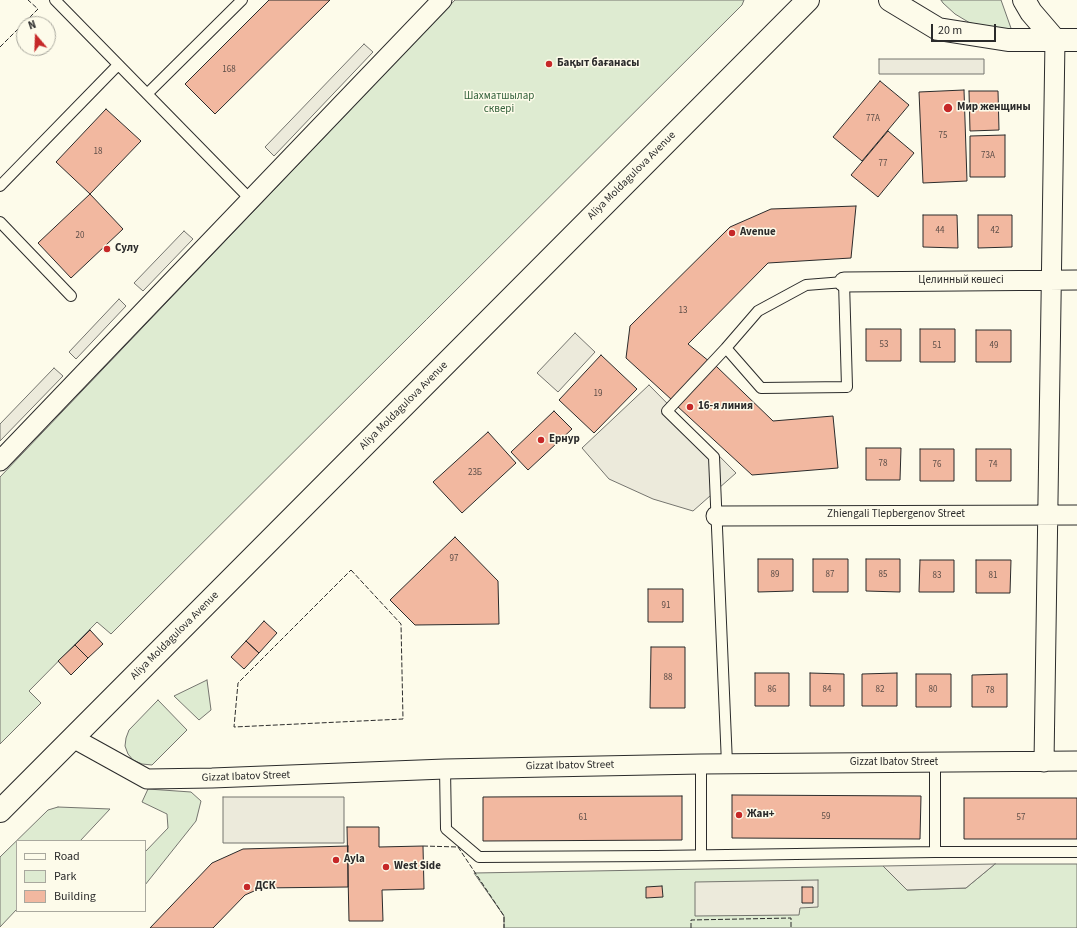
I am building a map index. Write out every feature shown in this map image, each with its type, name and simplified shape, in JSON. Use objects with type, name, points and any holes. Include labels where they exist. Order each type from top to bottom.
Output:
[{"type":"main road","name":"Aliya Moldagulova Avenue","points":[[0,811],[808,0]]},
{"type":"main road","points":[[890,0],[938,29],[1008,40],[1077,40]]},
{"type":"main road","points":[[1024,0],[1031,12],[1055,40]]},
{"type":"street","points":[[0,461],[442,0]]},
{"type":"street","points":[[1044,762],[1055,40]]},
{"type":"street","name":"Целинный көшесі","points":[[844,282],[1077,280]]},
{"type":"street","name":"Zhiengali Tlepbergenov Street","points":[[716,516],[1077,515]]},
{"type":"street","name":"Gizzat Ibatov Street","points":[[73,738],[147,779],[445,769],[701,764],[1077,761]]},
{"type":"lane","points":[[55,0],[251,200]]},
{"type":"lane","points":[[147,94],[242,0]]},
{"type":"lane","points":[[0,186],[118,65]]},
{"type":"lane","points":[[0,222],[71,296]]},
{"type":"lane","points":[[726,348],[761,388],[847,387],[844,282],[806,285],[758,311],[726,348],[667,411],[714,457],[727,764]]},
{"type":"lane","points":[[935,763],[935,852]]},
{"type":"lane","points":[[701,764],[701,855]]},
{"type":"lane","points":[[445,769],[446,829],[479,858],[935,852],[1077,852]]},
{"type":"green space","name":"Шахматшылар сквері","points":[[455,0],[744,0],[742,5],[111,634],[97,622],[29,691],[41,703],[0,744],[0,477]]},
{"type":"green space","points":[[941,0],[1001,0],[1012,31],[970,23],[955,14]]},
{"type":"green space","points":[[207,680],[211,710],[199,720],[174,696]]},
{"type":"green space","points":[[158,700],[187,730],[152,765],[142,764],[133,760],[128,754],[125,746],[126,738],[129,730]]},
{"type":"green space","points":[[148,789],[191,792],[201,801],[196,821],[146,884],[146,851],[168,828],[167,814],[142,802]]},
{"type":"green space","points":[[58,807],[110,809],[81,840],[17,840],[48,810]]},
{"type":"green space","points":[[16,841],[16,910],[0,927],[0,857]]},
{"type":"green space","points":[[995,864],[1077,864],[1077,928],[504,928],[504,916],[474,873],[883,866],[907,890],[966,888]]},
{"type":"shaded area","points":[[364,44],[373,52],[274,156],[265,147]]},
{"type":"shaded area","points":[[879,59],[984,59],[984,74],[879,74]]},
{"type":"shaded area","points":[[184,231],[193,239],[143,291],[134,283]]},
{"type":"shaded area","points":[[119,299],[126,306],[76,359],[69,352]]},
{"type":"shaded area","points":[[575,333],[595,352],[558,392],[537,373]]},
{"type":"shaded area","points":[[54,368],[63,376],[0,441],[0,424]]},
{"type":"shaded area","points":[[649,385],[736,473],[693,511],[653,499],[609,479],[582,448]]},
{"type":"shaded area","points":[[223,797],[344,797],[344,843],[223,843]]},
{"type":"shaded area","points":[[995,864],[966,888],[907,890],[883,866]]},
{"type":"shaded area","points":[[818,880],[818,907],[800,908],[799,915],[695,916],[695,882]]},
{"type":"building","points":[[269,0],[330,0],[215,114],[185,84]]},
{"type":"building","points":[[880,81],[909,105],[862,161],[833,137]]},
{"type":"building","points":[[964,90],[967,181],[923,183],[919,92]]},
{"type":"building","points":[[969,91],[998,91],[999,130],[970,131]]},
{"type":"building","points":[[106,109],[141,141],[90,194],[56,162]]},
{"type":"building","points":[[888,131],[914,153],[878,197],[851,175]]},
{"type":"building","points":[[1005,135],[1005,177],[970,177],[970,136]]},
{"type":"building","points":[[90,194],[123,229],[71,278],[38,243]]},
{"type":"building","points":[[856,206],[851,258],[768,263],[688,344],[710,362],[672,400],[626,358],[630,326],[730,227],[771,209]]},
{"type":"building","points":[[923,215],[957,215],[958,248],[923,247]]},
{"type":"building","points":[[978,215],[1012,215],[1012,247],[978,248]]},
{"type":"building","points":[[866,329],[901,329],[901,361],[866,361]]},
{"type":"building","points":[[920,329],[955,329],[955,362],[920,362]]},
{"type":"building","points":[[976,330],[1011,330],[1011,362],[976,362]]},
{"type":"building","points":[[601,355],[637,389],[594,433],[559,400]]},
{"type":"building","points":[[716,366],[773,421],[833,416],[838,468],[752,475],[677,406]]},
{"type":"building","name":"Ернур","points":[[554,411],[572,429],[528,470],[511,452]]},
{"type":"building","points":[[488,432],[516,463],[462,513],[433,482]]},
{"type":"building","points":[[866,448],[901,448],[900,480],[866,480]]},
{"type":"building","points":[[920,449],[954,449],[954,481],[920,481]]},
{"type":"building","points":[[976,449],[1011,449],[1011,481],[976,481]]},
{"type":"building","points":[[455,537],[498,581],[499,624],[415,625],[390,600]]},
{"type":"building","points":[[758,559],[793,559],[793,591],[758,592]]},
{"type":"building","points":[[813,559],[848,559],[848,592],[813,592]]},
{"type":"building","points":[[866,559],[900,559],[900,592],[866,591]]},
{"type":"building","points":[[920,560],[954,560],[954,592],[919,592]]},
{"type":"building","points":[[976,560],[1011,560],[1010,593],[976,593]]},
{"type":"building","points":[[648,589],[683,589],[683,622],[648,622]]},
{"type":"building","points":[[264,621],[277,633],[259,653],[246,641]]},
{"type":"building","points":[[90,630],[103,644],[88,658],[75,645]]},
{"type":"building","points":[[246,641],[259,653],[244,669],[231,657]]},
{"type":"building","points":[[75,645],[88,658],[71,675],[58,661]]},
{"type":"building","points":[[651,647],[685,647],[685,708],[650,708]]},
{"type":"building","points":[[755,673],[789,673],[789,706],[755,706]]},
{"type":"building","points":[[810,673],[844,674],[844,706],[810,706]]},
{"type":"building","points":[[897,673],[897,706],[862,706],[862,674]]},
{"type":"building","points":[[916,674],[951,674],[951,707],[916,707]]},
{"type":"building","points":[[1007,674],[1007,707],[972,707],[972,675]]},
{"type":"building","points":[[732,795],[921,796],[920,839],[732,838]]},
{"type":"building","points":[[682,796],[682,840],[483,841],[483,797]]},
{"type":"building","points":[[964,798],[1077,798],[1077,839],[964,839]]},
{"type":"building","name":"West Side","points":[[347,827],[379,827],[379,847],[423,846],[424,889],[382,890],[383,921],[349,921]]},
{"type":"building","name":"ДСК","points":[[348,846],[348,887],[261,888],[245,895],[213,928],[150,928],[212,863],[243,849]]},
{"type":"building","points":[[662,886],[663,897],[646,898],[646,887]]},
{"type":"building","points":[[802,887],[813,887],[813,903],[802,903]]},
{"type":"fence","points":[[0,47],[38,9],[28,0]]},
{"type":"fence","points":[[351,570],[401,624],[403,719],[234,727],[238,683],[351,570]]},
{"type":"fence","points":[[423,846],[458,847],[504,916],[504,928]]},
{"type":"fence","points":[[691,928],[691,920],[791,918],[791,928]]},
{"type":"place","name":"Бақыт бағанасы","points":[[549,64]]},
{"type":"place","name":"Мир женщины","points":[[948,108]]},
{"type":"place","name":"Avenue","points":[[732,233]]},
{"type":"place","name":"Сулу","points":[[107,249]]},
{"type":"place","name":"16-я линия","points":[[690,407]]},
{"type":"place","name":"Ернур","points":[[541,440]]},
{"type":"place","name":"Жан+","points":[[739,815]]},
{"type":"place","name":"Ayla","points":[[336,860]]},
{"type":"place","name":"West Side","points":[[386,867]]},
{"type":"place","name":"ДСК","points":[[247,887]]}]
